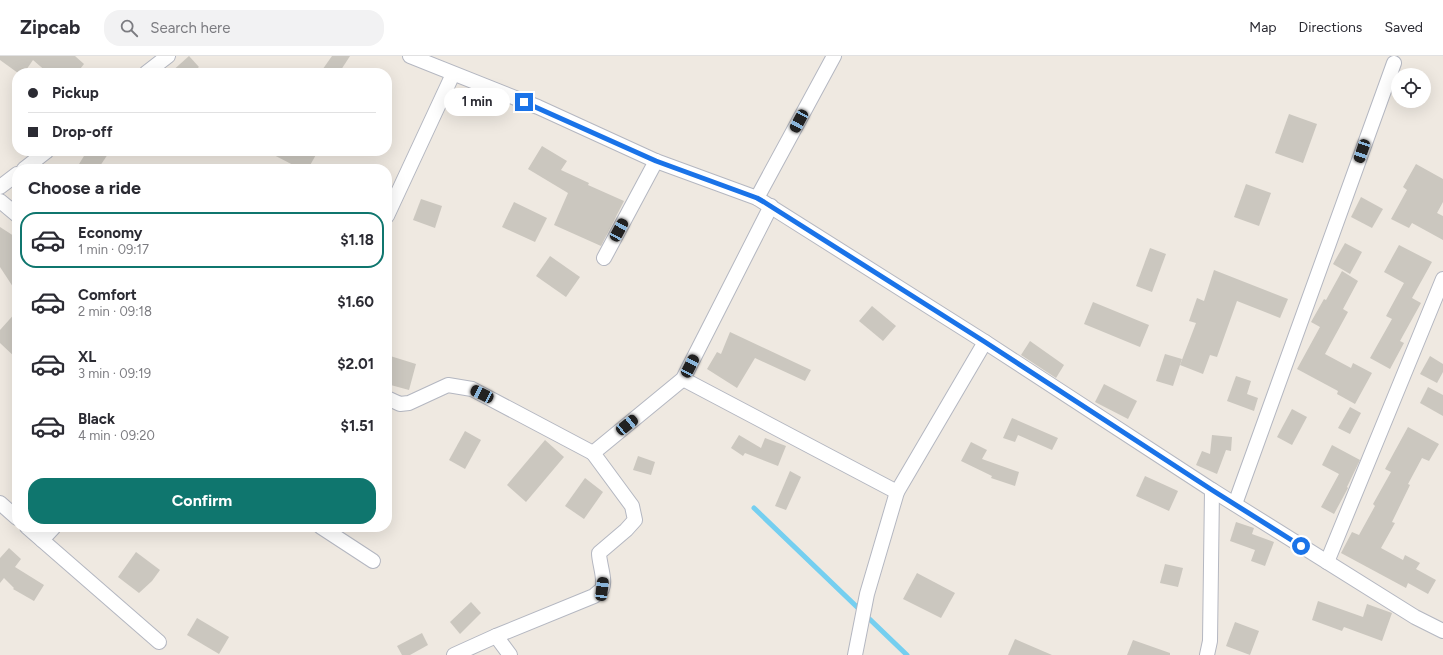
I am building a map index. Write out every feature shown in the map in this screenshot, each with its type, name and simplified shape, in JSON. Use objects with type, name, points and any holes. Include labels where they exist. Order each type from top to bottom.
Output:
[{"type":"street","points":[[152,68],[168,56]]},
{"type":"street","points":[[410,56],[538,108],[656,161],[757,198],[985,342],[1212,490],[1415,617],[1443,631]]},
{"type":"street","points":[[757,198],[834,56]]},
{"type":"street","points":[[1235,504],[1394,63]]},
{"type":"street","points":[[392,205],[453,74]]},
{"type":"street","points":[[30,164],[41,156]]},
{"type":"street","points":[[604,258],[656,161]]},
{"type":"street","points":[[0,187],[12,178]]},
{"type":"street","points":[[0,201],[12,211]]},
{"type":"street","points":[[593,452],[683,379],[771,206]]},
{"type":"street","points":[[1327,562],[1443,279]]},
{"type":"street","points":[[856,649],[867,594],[897,492],[985,342]]},
{"type":"street","points":[[683,379],[897,492]]},
{"type":"street","points":[[392,400],[400,404],[409,403],[448,385],[472,389],[593,452],[632,506],[635,520],[600,553],[599,560],[603,579],[602,589],[594,596],[454,655]]},
{"type":"street","points":[[1207,655],[1210,641],[1212,490]]},
{"type":"street","points":[[0,503],[12,514]]},
{"type":"street","points":[[33,532],[159,642]]},
{"type":"street","points":[[42,540],[49,532]]},
{"type":"street","points":[[329,532],[373,561]]},
{"type":"street","points":[[496,636],[510,655]]},
{"type":"building","points":[[0,56],[75,56],[84,64],[81,68],[42,68],[33,60],[27,68],[12,69],[0,60]]},
{"type":"building","points":[[189,56],[199,67],[198,68],[176,68]]},
{"type":"building","points":[[332,56],[350,56],[342,68],[324,68]]},
{"type":"building","points":[[1289,114],[1317,124],[1303,163],[1275,153]]},
{"type":"building","points":[[542,146],[567,161],[561,170],[589,183],[588,185],[624,201],[601,246],[554,225],[568,193],[528,169]]},
{"type":"building","points":[[84,156],[107,156],[101,164],[79,164]]},
{"type":"building","points":[[276,156],[315,156],[311,164],[291,164]]},
{"type":"building","points":[[1416,164],[1443,179],[1443,202],[1437,213],[1443,216],[1443,240],[1412,223],[1409,228],[1391,219],[1407,190],[1403,187]]},
{"type":"building","points":[[1246,184],[1271,193],[1259,226],[1234,217]]},
{"type":"building","points":[[1361,197],[1383,209],[1372,228],[1351,217]]},
{"type":"building","points":[[421,199],[442,206],[435,228],[413,220]]},
{"type":"building","points":[[514,202],[547,218],[535,242],[502,227]]},
{"type":"building","points":[[0,227],[12,235],[12,285],[0,267]]},
{"type":"building","points":[[1345,243],[1362,252],[1350,274],[1333,264]]},
{"type":"building","points":[[1399,245],[1432,262],[1412,298],[1421,303],[1400,341],[1404,343],[1390,369],[1370,358],[1392,319],[1386,316],[1404,283],[1384,272]]},
{"type":"building","points":[[1150,248],[1166,254],[1152,292],[1136,286]]},
{"type":"building","points":[[550,256],[580,277],[566,297],[536,276]]},
{"type":"building","points":[[1214,270],[1288,299],[1280,318],[1237,301],[1217,357],[1210,355],[1203,374],[1180,365],[1196,323],[1189,321],[1197,298],[1204,301]]},
{"type":"building","points":[[1342,271],[1358,281],[1343,309],[1348,312],[1325,354],[1351,368],[1353,363],[1372,373],[1355,404],[1337,394],[1338,391],[1297,369],[1320,327],[1311,322],[1324,299],[1326,300]]},
{"type":"building","points":[[1093,302],[1149,325],[1140,347],[1084,324]]},
{"type":"building","points":[[872,306],[896,326],[883,341],[859,321]]},
{"type":"building","points":[[12,317],[12,354],[0,343],[0,330]]},
{"type":"building","points":[[730,332],[811,370],[805,381],[755,358],[737,388],[707,369],[717,352],[721,354]]},
{"type":"building","points":[[1030,341],[1064,365],[1056,378],[1021,355]]},
{"type":"building","points":[[1165,354],[1182,359],[1173,386],[1156,381]]},
{"type":"building","points":[[1430,356],[1443,364],[1443,372],[1437,383],[1420,374]]},
{"type":"building","points":[[392,357],[416,364],[409,390],[392,385]]},
{"type":"building","points":[[1236,376],[1251,381],[1247,394],[1258,398],[1254,411],[1227,401]]},
{"type":"building","points":[[1104,384],[1137,401],[1128,419],[1095,402]]},
{"type":"building","points":[[1428,387],[1443,395],[1443,416],[1420,403]]},
{"type":"building","points":[[1350,407],[1361,413],[1350,434],[1338,428]]},
{"type":"building","points":[[1292,409],[1307,417],[1292,445],[1277,437]]},
{"type":"building","points":[[1012,418],[1058,438],[1052,450],[1018,435],[1015,442],[1003,438]]},
{"type":"building","points":[[1408,427],[1439,444],[1429,461],[1422,458],[1408,484],[1410,485],[1392,522],[1395,523],[1381,548],[1403,560],[1405,555],[1420,563],[1416,569],[1436,580],[1428,594],[1408,583],[1406,588],[1341,553],[1352,532],[1359,535],[1375,506],[1373,504],[1391,472],[1385,469]]},
{"type":"building","points":[[465,431],[481,440],[465,469],[449,460]]},
{"type":"building","points":[[739,435],[761,448],[765,438],[786,446],[778,466],[745,453],[743,456],[731,448]]},
{"type":"building","points":[[1212,435],[1232,437],[1231,451],[1226,450],[1217,474],[1196,465],[1202,451],[1210,454]]},
{"type":"building","points":[[545,440],[564,457],[526,502],[507,485]]},
{"type":"building","points":[[971,442],[987,450],[982,459],[1019,472],[1015,486],[991,478],[992,476],[961,461]]},
{"type":"building","points":[[1332,445],[1360,460],[1347,487],[1348,488],[1334,514],[1321,507],[1339,474],[1322,465]]},
{"type":"building","points":[[638,456],[655,462],[651,475],[633,470]]},
{"type":"building","points":[[790,471],[801,477],[786,510],[775,506]]},
{"type":"building","points":[[1145,476],[1178,491],[1169,511],[1136,496]]},
{"type":"building","points":[[585,478],[603,492],[584,519],[565,506]]},
{"type":"building","points":[[1236,522],[1254,528],[1252,534],[1274,542],[1265,566],[1251,561],[1255,550],[1230,541]]},
{"type":"building","points":[[9,548],[21,559],[15,567],[44,585],[34,601],[13,589],[14,588],[4,578],[0,583],[0,558]]},
{"type":"building","points":[[136,552],[160,570],[152,581],[139,593],[118,577]]},
{"type":"building","points":[[1165,564],[1183,568],[1178,587],[1160,583]]},
{"type":"building","points":[[917,573],[955,593],[941,618],[903,599]]},
{"type":"building","points":[[1318,601],[1363,617],[1367,604],[1392,613],[1382,641],[1344,627],[1342,631],[1312,620]]},
{"type":"building","points":[[471,602],[481,613],[460,634],[450,622]]},
{"type":"building","points":[[197,618],[229,637],[219,654],[187,635]]},
{"type":"building","points":[[1235,622],[1259,631],[1250,655],[1226,646]]},
{"type":"building","points":[[422,633],[428,645],[410,655],[402,655],[397,646]]},
{"type":"building","points":[[1015,639],[1052,655],[1008,655]]},
{"type":"building","points":[[1133,640],[1170,653],[1170,655],[1127,655]]},
{"type":"waterway","points":[[754,508],[907,655]]},
{"type":"route","points":[[524,102],[656,161],[757,198],[771,206],[1301,546]]}]
